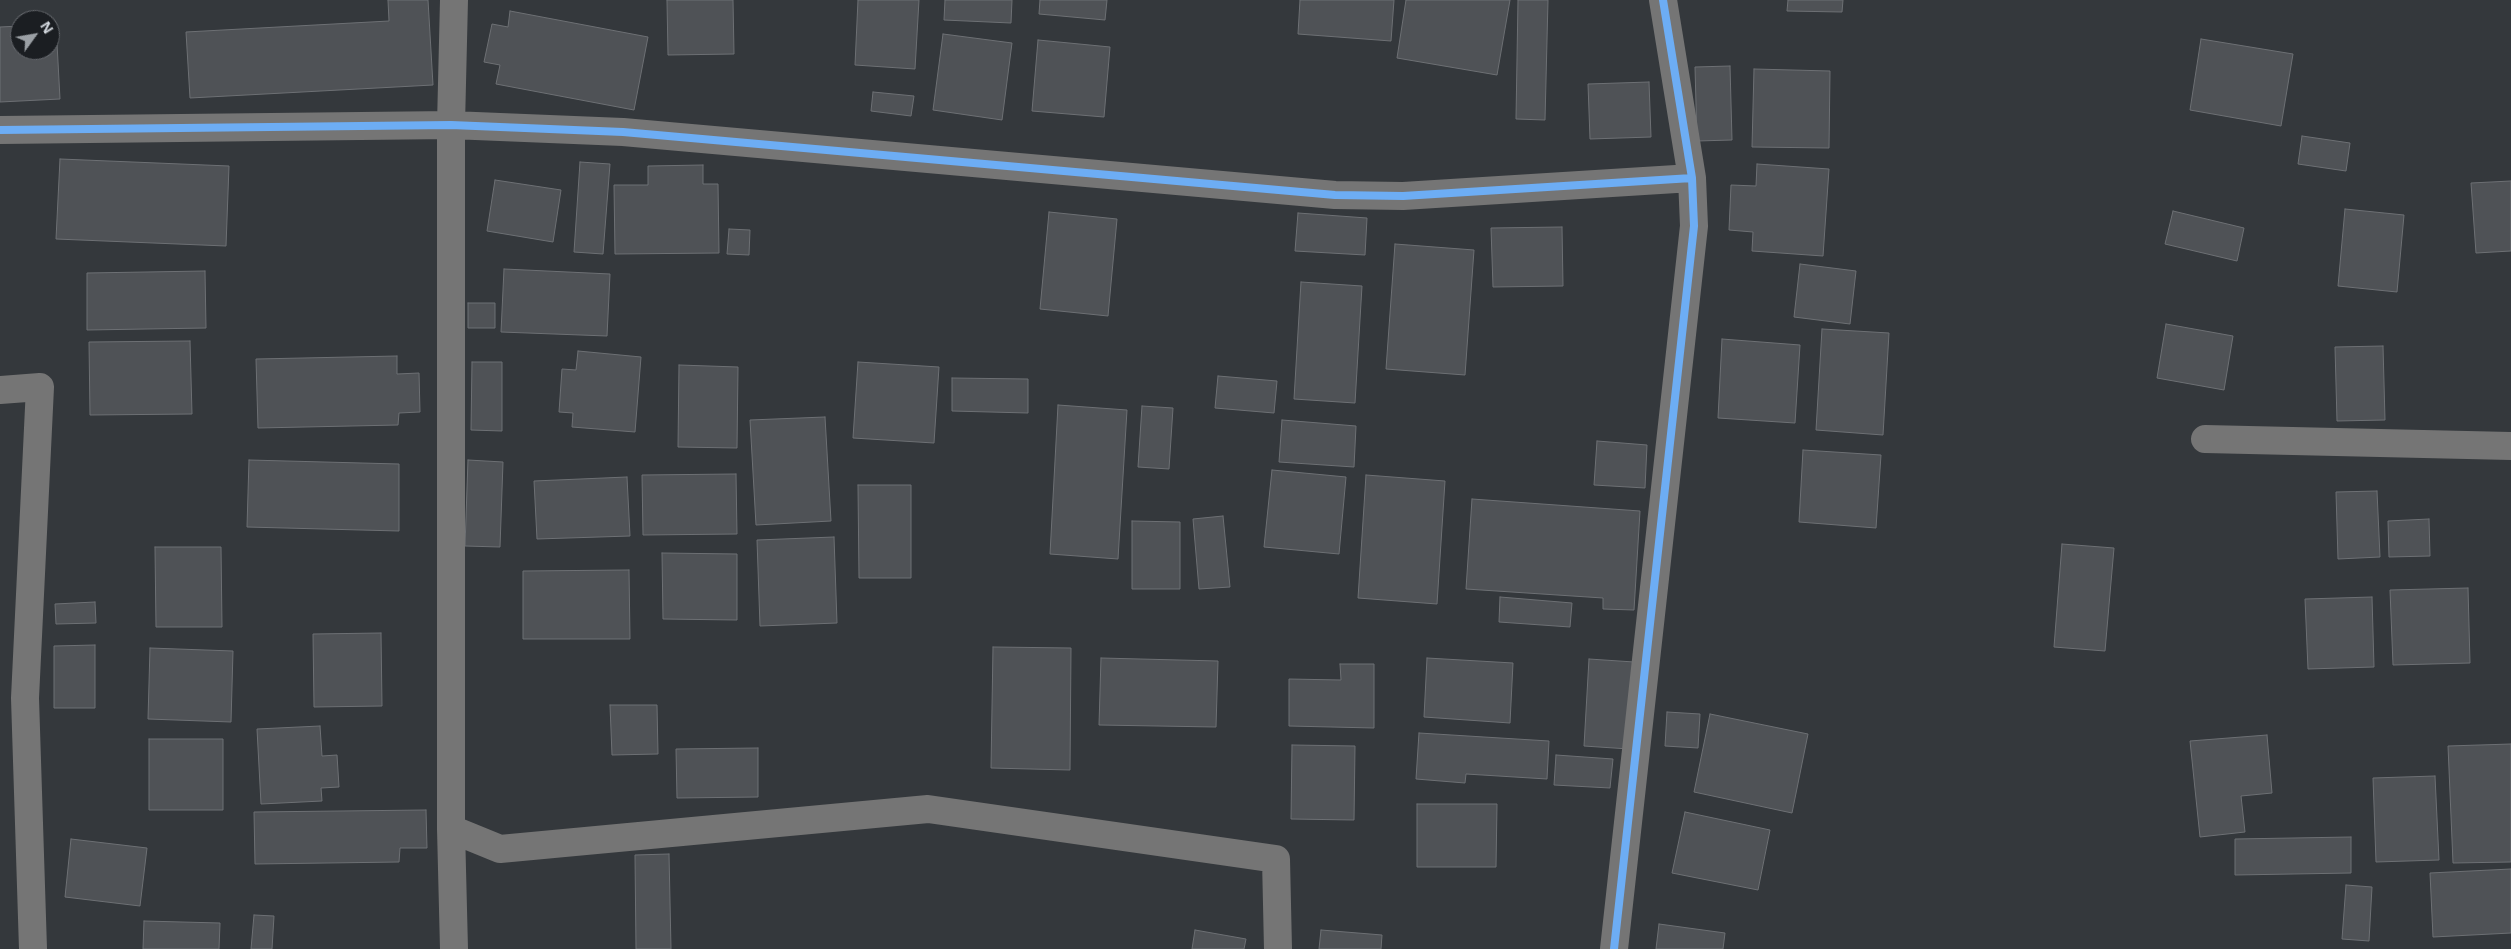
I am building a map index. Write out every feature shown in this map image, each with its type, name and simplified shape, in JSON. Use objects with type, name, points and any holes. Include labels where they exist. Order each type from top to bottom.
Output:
[{"type":"street","points":[[454,0],[451,125],[451,829],[454,949]]},
{"type":"street","points":[[1614,949],[1694,226],[1692,178],[1663,0]]},
{"type":"street","points":[[0,130],[451,125],[623,132],[1335,195],[1403,196],[1692,178]]},
{"type":"street","points":[[0,390],[40,387],[24,698],[33,949]]},
{"type":"street","points":[[2205,439],[2511,446]]},
{"type":"street","points":[[451,829],[500,849],[928,809],[1276,859],[1278,949]]},
{"type":"building","points":[[388,0],[428,0],[433,85],[190,98],[186,32],[389,21]]},
{"type":"building","points":[[667,0],[733,0],[734,54],[668,55]]},
{"type":"building","points":[[858,0],[919,0],[915,69],[855,65]]},
{"type":"building","points":[[945,0],[1012,0],[1011,23],[944,20]]},
{"type":"building","points":[[1040,0],[1107,0],[1105,20],[1039,14]]},
{"type":"building","points":[[1300,0],[1394,0],[1391,41],[1298,34]]},
{"type":"building","points":[[1406,0],[1510,0],[1497,75],[1397,58]]},
{"type":"building","points":[[1518,0],[1548,0],[1545,120],[1516,119]]},
{"type":"building","points":[[1788,0],[1843,0],[1842,12],[1787,11]]},
{"type":"building","points":[[510,11],[648,37],[634,110],[496,84],[500,65],[484,62],[492,24],[508,27]]},
{"type":"building","points":[[10,26],[10,60],[58,60],[60,99],[0,102],[0,27]]},
{"type":"building","points":[[943,34],[1012,43],[1002,120],[933,110]]},
{"type":"building","points":[[2201,39],[2293,54],[2281,126],[2190,110]]},
{"type":"building","points":[[1038,40],[1110,47],[1104,117],[1032,111]]},
{"type":"building","points":[[1730,66],[1732,140],[1697,141],[1695,67]]},
{"type":"building","points":[[1754,69],[1830,71],[1829,148],[1752,147]]},
{"type":"building","points":[[1649,82],[1651,137],[1590,139],[1588,84]]},
{"type":"building","points":[[873,92],[914,96],[911,116],[871,111]]},
{"type":"building","points":[[2302,136],[2350,143],[2346,171],[2298,164]]},
{"type":"building","points":[[60,159],[229,166],[226,246],[56,239]]},
{"type":"building","points":[[580,162],[610,164],[603,254],[574,252]]},
{"type":"building","points":[[1757,164],[1829,169],[1823,256],[1752,251],[1753,232],[1729,230],[1731,185],[1756,186]]},
{"type":"building","points":[[703,165],[703,184],[718,184],[719,253],[615,254],[614,185],[648,185],[648,166]]},
{"type":"building","points":[[495,180],[561,190],[553,242],[487,231]]},
{"type":"building","points":[[2511,181],[2511,251],[2476,253],[2471,183]]},
{"type":"building","points":[[2345,209],[2404,215],[2397,292],[2338,286]]},
{"type":"building","points":[[2173,211],[2244,228],[2237,261],[2165,244]]},
{"type":"building","points":[[1049,212],[1117,219],[1108,316],[1040,309]]},
{"type":"building","points":[[1298,213],[1367,218],[1365,255],[1295,251]]},
{"type":"building","points":[[1562,227],[1563,286],[1493,287],[1491,228]]},
{"type":"building","points":[[729,229],[750,230],[749,255],[727,254]]},
{"type":"building","points":[[1395,244],[1474,250],[1465,375],[1386,369]]},
{"type":"building","points":[[1800,264],[1856,271],[1850,324],[1794,317]]},
{"type":"building","points":[[504,269],[610,274],[607,336],[501,332]]},
{"type":"building","points":[[205,271],[206,328],[87,330],[87,273]]},
{"type":"building","points":[[1301,282],[1362,286],[1355,403],[1294,399]]},
{"type":"building","points":[[468,303],[495,303],[495,328],[468,328]]},
{"type":"building","points":[[2166,324],[2233,336],[2224,390],[2157,378]]},
{"type":"building","points":[[1822,329],[1889,333],[1883,435],[1816,430]]},
{"type":"building","points":[[1722,339],[1800,345],[1795,423],[1718,418]]},
{"type":"building","points":[[190,341],[192,414],[90,415],[89,342]]},
{"type":"building","points":[[2383,346],[2385,420],[2337,421],[2335,347]]},
{"type":"building","points":[[578,351],[641,357],[635,432],[572,427],[573,413],[559,412],[562,369],[576,370]]},
{"type":"building","points":[[397,356],[397,374],[419,373],[420,412],[399,413],[398,425],[258,428],[256,359]]},
{"type":"building","points":[[472,362],[502,362],[502,431],[471,430]]},
{"type":"building","points":[[858,362],[939,367],[934,443],[853,438]]},
{"type":"building","points":[[679,365],[738,367],[737,448],[678,447]]},
{"type":"building","points":[[1218,376],[1277,381],[1274,413],[1215,408]]},
{"type":"building","points":[[952,378],[1028,379],[1028,413],[952,411]]},
{"type":"building","points":[[1058,405],[1127,410],[1118,559],[1050,554]]},
{"type":"building","points":[[1142,406],[1173,408],[1169,469],[1138,467]]},
{"type":"building","points":[[825,417],[831,521],[756,525],[750,420]]},
{"type":"building","points":[[1282,420],[1356,426],[1354,467],[1279,462]]},
{"type":"building","points":[[1597,441],[1647,445],[1645,488],[1594,485]]},
{"type":"building","points":[[1803,450],[1881,455],[1876,528],[1799,522]]},
{"type":"building","points":[[249,460],[399,464],[399,531],[247,527]]},
{"type":"building","points":[[468,460],[503,462],[500,547],[465,546]]},
{"type":"building","points":[[1272,470],[1346,477],[1339,554],[1264,547]]},
{"type":"building","points":[[736,474],[737,534],[643,535],[642,475]]},
{"type":"building","points":[[1366,475],[1445,481],[1437,604],[1358,598]]},
{"type":"building","points":[[627,477],[630,536],[537,539],[534,481]]},
{"type":"building","points":[[858,485],[911,485],[911,578],[859,578]]},
{"type":"building","points":[[2377,491],[2380,557],[2338,559],[2336,492]]},
{"type":"building","points":[[1472,499],[1640,511],[1634,610],[1603,609],[1603,598],[1466,589]]},
{"type":"building","points":[[1223,516],[1230,587],[1199,589],[1193,519]]},
{"type":"building","points":[[2429,519],[2430,556],[2389,557],[2388,521]]},
{"type":"building","points":[[1132,521],[1180,522],[1180,589],[1132,589]]},
{"type":"building","points":[[834,537],[837,623],[760,626],[757,540]]},
{"type":"building","points":[[2062,544],[2114,548],[2105,651],[2054,647]]},
{"type":"building","points":[[155,547],[221,547],[222,627],[156,627]]},
{"type":"building","points":[[662,553],[737,554],[737,620],[663,619]]},
{"type":"building","points":[[629,570],[630,639],[523,639],[523,571]]},
{"type":"building","points":[[2468,588],[2470,663],[2393,665],[2390,590]]},
{"type":"building","points":[[1500,597],[1572,603],[1570,627],[1499,622]]},
{"type":"building","points":[[2372,597],[2374,667],[2308,669],[2305,599]]},
{"type":"building","points":[[95,602],[96,623],[56,624],[55,604]]},
{"type":"building","points":[[381,633],[382,706],[314,707],[313,634]]},
{"type":"building","points":[[95,645],[95,708],[54,708],[54,646]]},
{"type":"building","points":[[993,647],[1071,648],[1070,770],[991,768]]},
{"type":"building","points":[[150,648],[233,651],[231,722],[148,719]]},
{"type":"building","points":[[1101,658],[1218,661],[1216,727],[1099,725]]},
{"type":"building","points":[[1427,658],[1513,663],[1510,723],[1424,717]]},
{"type":"building","points":[[1589,659],[1634,662],[1629,749],[1584,746]]},
{"type":"building","points":[[1340,664],[1374,664],[1374,728],[1289,726],[1289,679],[1341,680]]},
{"type":"building","points":[[610,705],[657,705],[658,754],[612,755]]},
{"type":"building","points":[[1667,712],[1700,714],[1698,748],[1665,746]]},
{"type":"building","points":[[1710,714],[1808,734],[1792,813],[1694,792]]},
{"type":"building","points":[[320,726],[322,756],[337,755],[339,787],[321,788],[322,801],[261,804],[257,729]]},
{"type":"building","points":[[1419,733],[1549,741],[1547,779],[1466,774],[1465,783],[1416,779]]},
{"type":"building","points":[[2267,735],[2272,793],[2241,796],[2245,832],[2200,837],[2190,741]]},
{"type":"building","points":[[149,739],[223,739],[223,810],[149,810]]},
{"type":"building","points":[[2511,744],[2511,862],[2453,863],[2448,746]]},
{"type":"building","points":[[1292,745],[1355,746],[1354,820],[1291,819]]},
{"type":"building","points":[[758,748],[758,797],[677,798],[676,749]]},
{"type":"building","points":[[1556,755],[1613,759],[1610,788],[1554,785]]},
{"type":"building","points":[[2435,776],[2439,860],[2376,862],[2373,778]]},
{"type":"building","points":[[1417,804],[1497,804],[1496,867],[1417,867]]},
{"type":"building","points":[[426,810],[427,848],[400,848],[399,862],[255,864],[254,812]]},
{"type":"building","points":[[1685,812],[1770,830],[1758,890],[1672,873]]},
{"type":"building","points":[[2351,837],[2351,873],[2235,875],[2235,839]]},
{"type":"building","points":[[71,839],[147,848],[140,906],[65,897]]},
{"type":"building","points":[[669,854],[671,949],[636,949],[635,855]]},
{"type":"building","points":[[2511,869],[2511,933],[2433,937],[2430,873]]},
{"type":"building","points":[[2346,885],[2372,887],[2369,941],[2342,939]]},
{"type":"building","points":[[254,915],[274,916],[272,949],[251,949]]},
{"type":"building","points":[[144,921],[220,923],[219,949],[143,949]]},
{"type":"building","points":[[1659,924],[1725,933],[1723,949],[1656,949]]},
{"type":"building","points":[[1195,930],[1246,939],[1244,949],[1192,949]]},
{"type":"building","points":[[1321,930],[1382,935],[1381,949],[1319,949]]},
{"type":"cycle path","points":[[1614,949],[1694,226],[1692,178],[1663,0]]},
{"type":"cycle path","points":[[0,130],[451,125],[623,132],[1335,195],[1403,196],[1692,178]]}]
